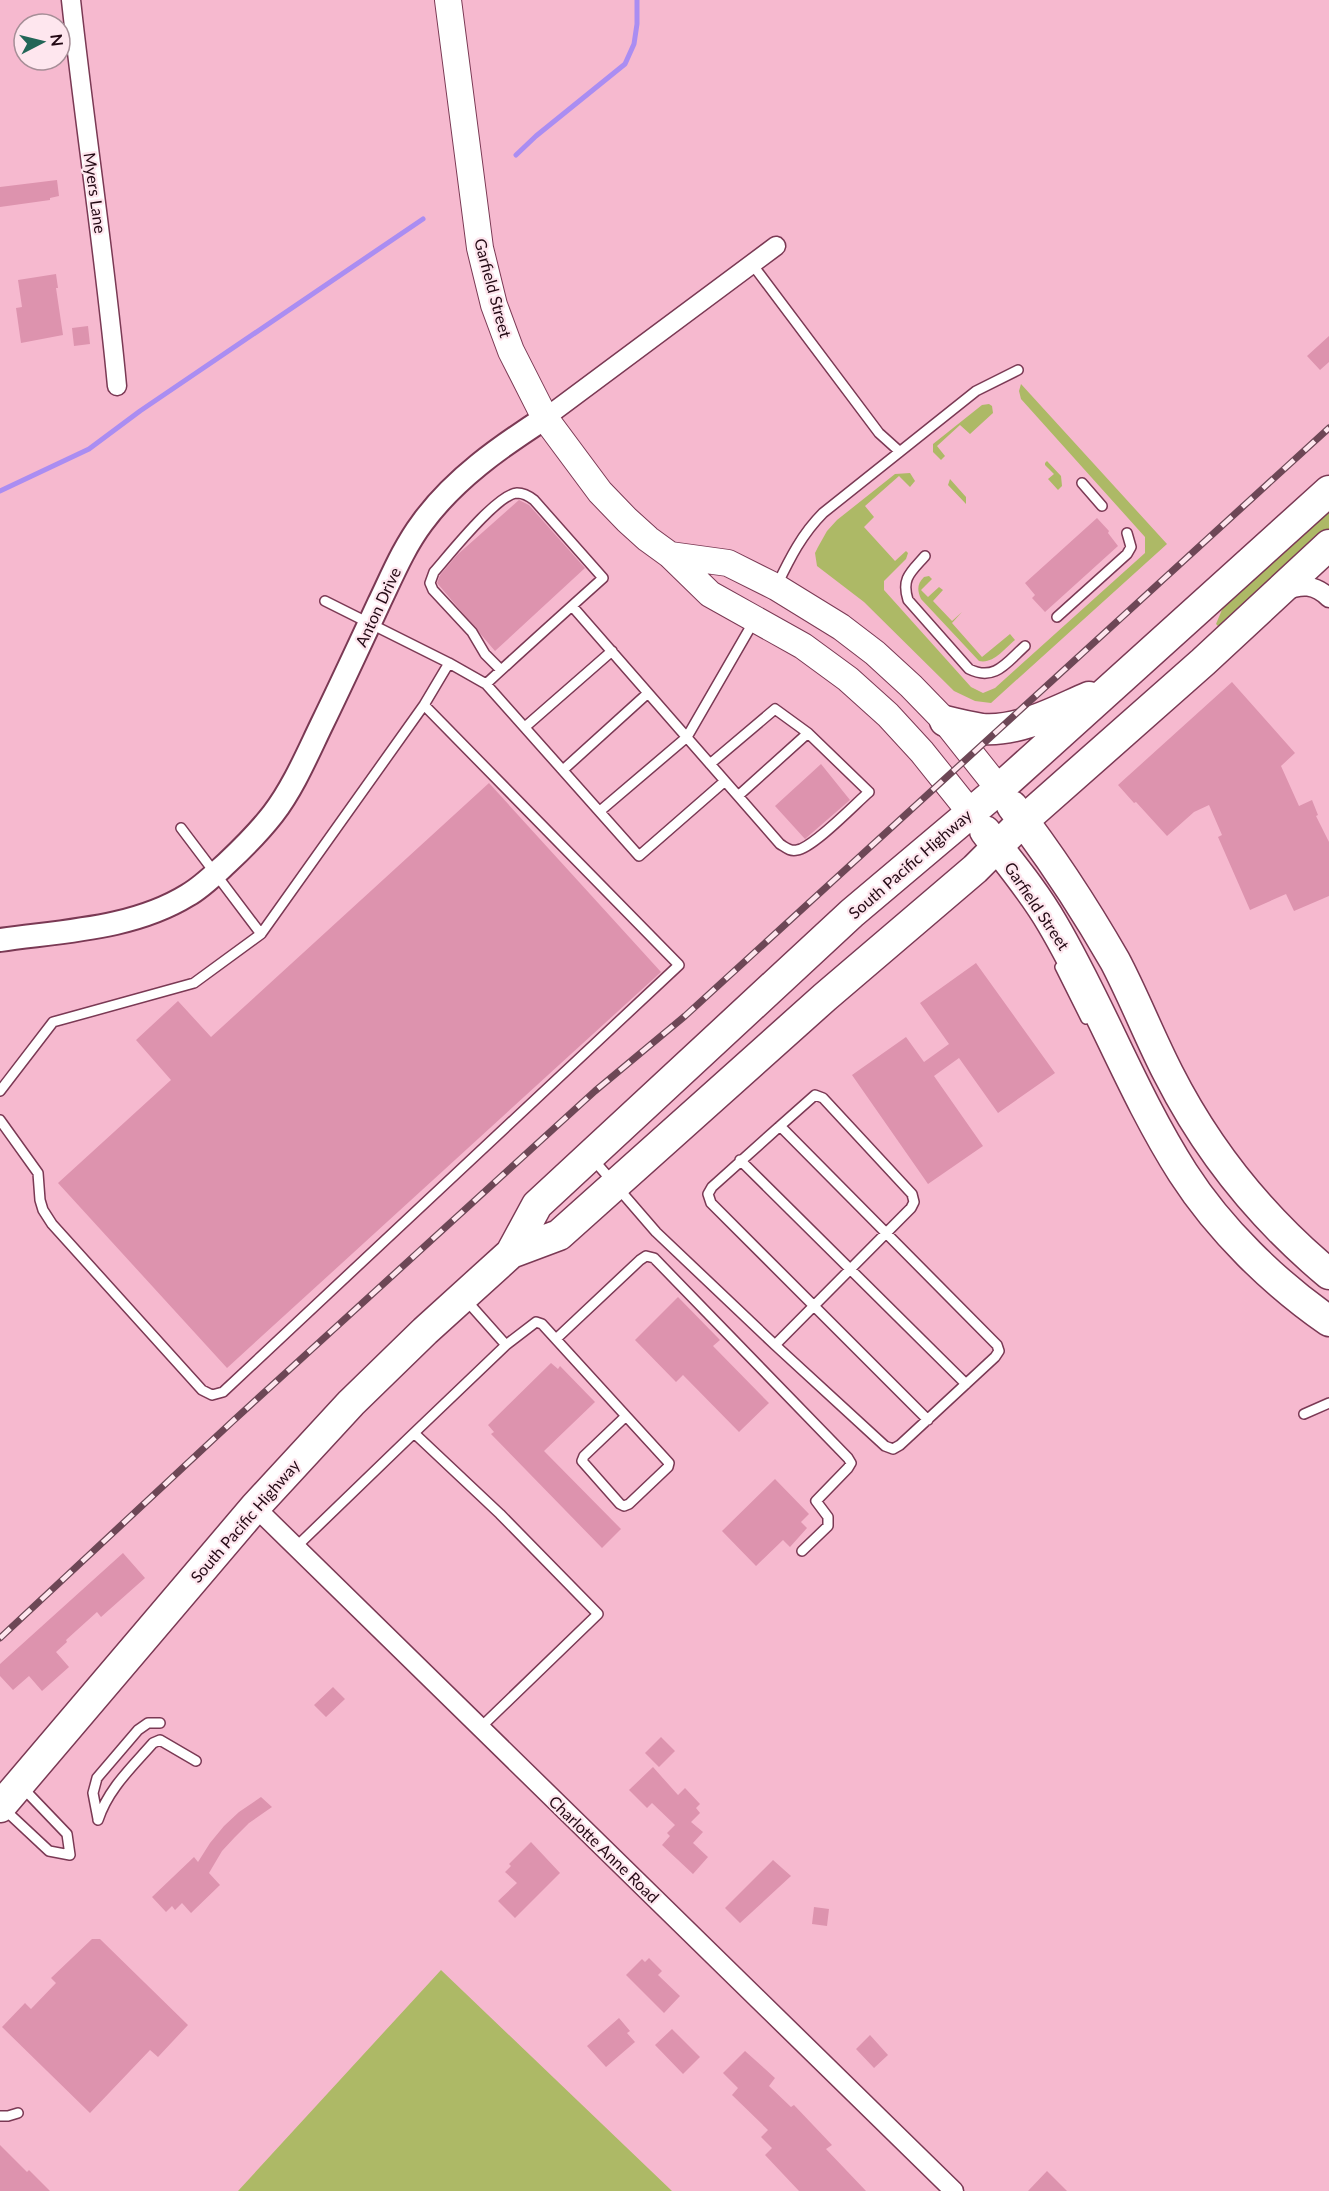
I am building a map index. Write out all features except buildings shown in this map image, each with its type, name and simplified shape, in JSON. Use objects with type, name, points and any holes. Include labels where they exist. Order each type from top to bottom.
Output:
[{"type":"main road","name":"Garfield Street","points":[[448,0],[480,248],[494,305],[510,351],[545,418],[600,492],[648,539],[670,555],[710,594],[803,646],[848,679],[888,715],[922,752],[997,848],[1089,990],[1112,1051],[1183,1173],[1231,1235],[1272,1275],[1329,1321]]},
{"type":"main road","name":"South Pacific Highway","points":[[7,1800],[255,1507],[351,1403],[462,1296],[511,1253],[537,1205],[852,913],[999,789],[1329,491]]},
{"type":"main road","name":"South Pacific Highway","points":[[511,1253],[559,1235],[825,996],[997,848],[1023,821],[1203,663],[1329,545]]},
{"type":"main road","name":"Garfield Street","points":[[670,555],[728,563],[776,587],[841,627],[875,653],[945,721],[1064,876],[1116,963],[1169,1075],[1211,1145],[1258,1207],[1297,1248],[1329,1274]]},
{"type":"main road","points":[[945,721],[983,729],[1020,724],[1038,719],[1113,686]]},
{"type":"street","name":"Myers Lane","points":[[71,0],[82,99],[110,301],[117,386]]},
{"type":"street","name":"Anton Drive","points":[[0,940],[133,919],[188,895],[216,874],[275,812],[311,747],[410,543],[421,524],[442,499],[469,473],[505,444],[545,418],[776,246]]},
{"type":"street","points":[[1274,595],[1296,586],[1315,586],[1329,598]]},
{"type":"street","name":"Charlotte Anne Road","points":[[255,1507],[954,2191]]},
{"type":"lane","points":[[752,264],[879,432],[899,451]]},
{"type":"lane","points":[[776,587],[795,548],[808,528],[823,513],[976,391],[1018,370]]},
{"type":"lane","points":[[1082,483],[1102,506]]},
{"type":"lane","points":[[486,684],[603,578],[534,500],[525,494],[517,493],[496,503],[434,572],[430,583],[433,590],[472,633],[485,654],[501,670]]},
{"type":"lane","points":[[1057,617],[1128,554],[1131,547],[1127,533]]},
{"type":"lane","points":[[925,556],[909,575],[904,587],[908,600],[969,669],[979,674],[990,674],[1025,646]]},
{"type":"lane","points":[[325,601],[486,684],[639,856],[725,781]]},
{"type":"lane","points":[[572,606],[710,765],[780,844],[790,850],[798,850],[811,844],[869,792],[808,733],[775,709],[710,765]]},
{"type":"lane","points":[[600,811],[687,737],[755,619]]},
{"type":"lane","points":[[525,727],[612,651]]},
{"type":"lane","points":[[0,1091],[53,1022],[194,982],[261,934],[424,705],[449,663]]},
{"type":"lane","points":[[563,770],[648,693]]},
{"type":"lane","points":[[0,1120],[38,1173],[40,1200],[52,1224],[202,1390],[212,1395],[223,1392],[679,965],[424,705]]},
{"type":"lane","points":[[738,796],[808,733]]},
{"type":"lane","points":[[181,828],[261,934]]},
{"type":"lane","points":[[1056,959],[1090,1025]]},
{"type":"lane","points":[[775,1346],[813,1306],[885,1232],[911,1208],[914,1202],[912,1194],[822,1098],[815,1095],[712,1186],[708,1194],[711,1203],[813,1306],[928,1420]]},
{"type":"lane","points":[[590,1156],[656,1232],[775,1346],[885,1446],[893,1449],[928,1420],[995,1357],[999,1352],[997,1345],[780,1126]]},
{"type":"lane","points":[[740,1160],[966,1384]]},
{"type":"lane","points":[[556,1340],[640,1260],[646,1256],[654,1258],[851,1463],[816,1501],[828,1517],[828,1526],[802,1551]]},
{"type":"lane","points":[[462,1296],[506,1345]]},
{"type":"lane","points":[[296,1547],[506,1345],[536,1322],[542,1324],[669,1463],[624,1506],[582,1461],[584,1456],[626,1416]]},
{"type":"lane","points":[[1304,1414],[1329,1403]]},
{"type":"lane","points":[[414,1433],[500,1514],[598,1614],[480,1728]]},
{"type":"lane","points":[[160,1723],[148,1723],[138,1730],[96,1778],[93,1793],[98,1820],[110,1792],[153,1743],[160,1740],[170,1744],[196,1761]]},
{"type":"lane","points":[[7,1800],[67,1834],[70,1855],[49,1851],[7,1800]]},
{"type":"lane","points":[[0,2116],[18,2113]]},
{"type":"green space","points":[[1021,384],[1167,544],[991,703],[975,701],[954,691],[864,602],[817,566],[815,553],[827,531],[837,520],[895,474],[910,473],[915,481],[910,487],[899,476],[865,506],[874,517],[864,527],[895,561],[906,551],[908,553],[906,559],[884,581],[884,590],[971,687],[983,693],[995,688],[1145,553],[1145,537],[1021,399],[1019,391]]},
{"type":"green space","points":[[982,405],[992,406],[993,413],[970,434],[960,425],[937,446],[945,456],[941,460],[933,452],[933,444]]},
{"type":"green space","points":[[1047,461],[1061,476],[1062,486],[1058,490],[1048,479],[1054,474],[1045,465]]},
{"type":"green space","points":[[950,479],[966,497],[966,504],[948,485]]},
{"type":"green space","points":[[1329,505],[1329,529],[1221,629],[1216,624],[1226,600]]},
{"type":"green space","points":[[929,576],[932,579],[921,590],[928,597],[939,587],[943,590],[933,601],[952,621],[962,612],[952,623],[982,657],[1010,634],[1015,640],[994,658],[979,661],[921,599],[919,585],[924,577]]},
{"type":"green space","points":[[441,1970],[672,2191],[238,2191]]},
{"type":"waterway","points":[[516,155],[625,64],[634,44],[637,0]]},
{"type":"waterway","points":[[0,491],[89,449],[140,411],[423,219]]},
{"type":"railway","points":[[0,1638],[234,1420],[595,1091],[685,1016],[1329,428]]}]
